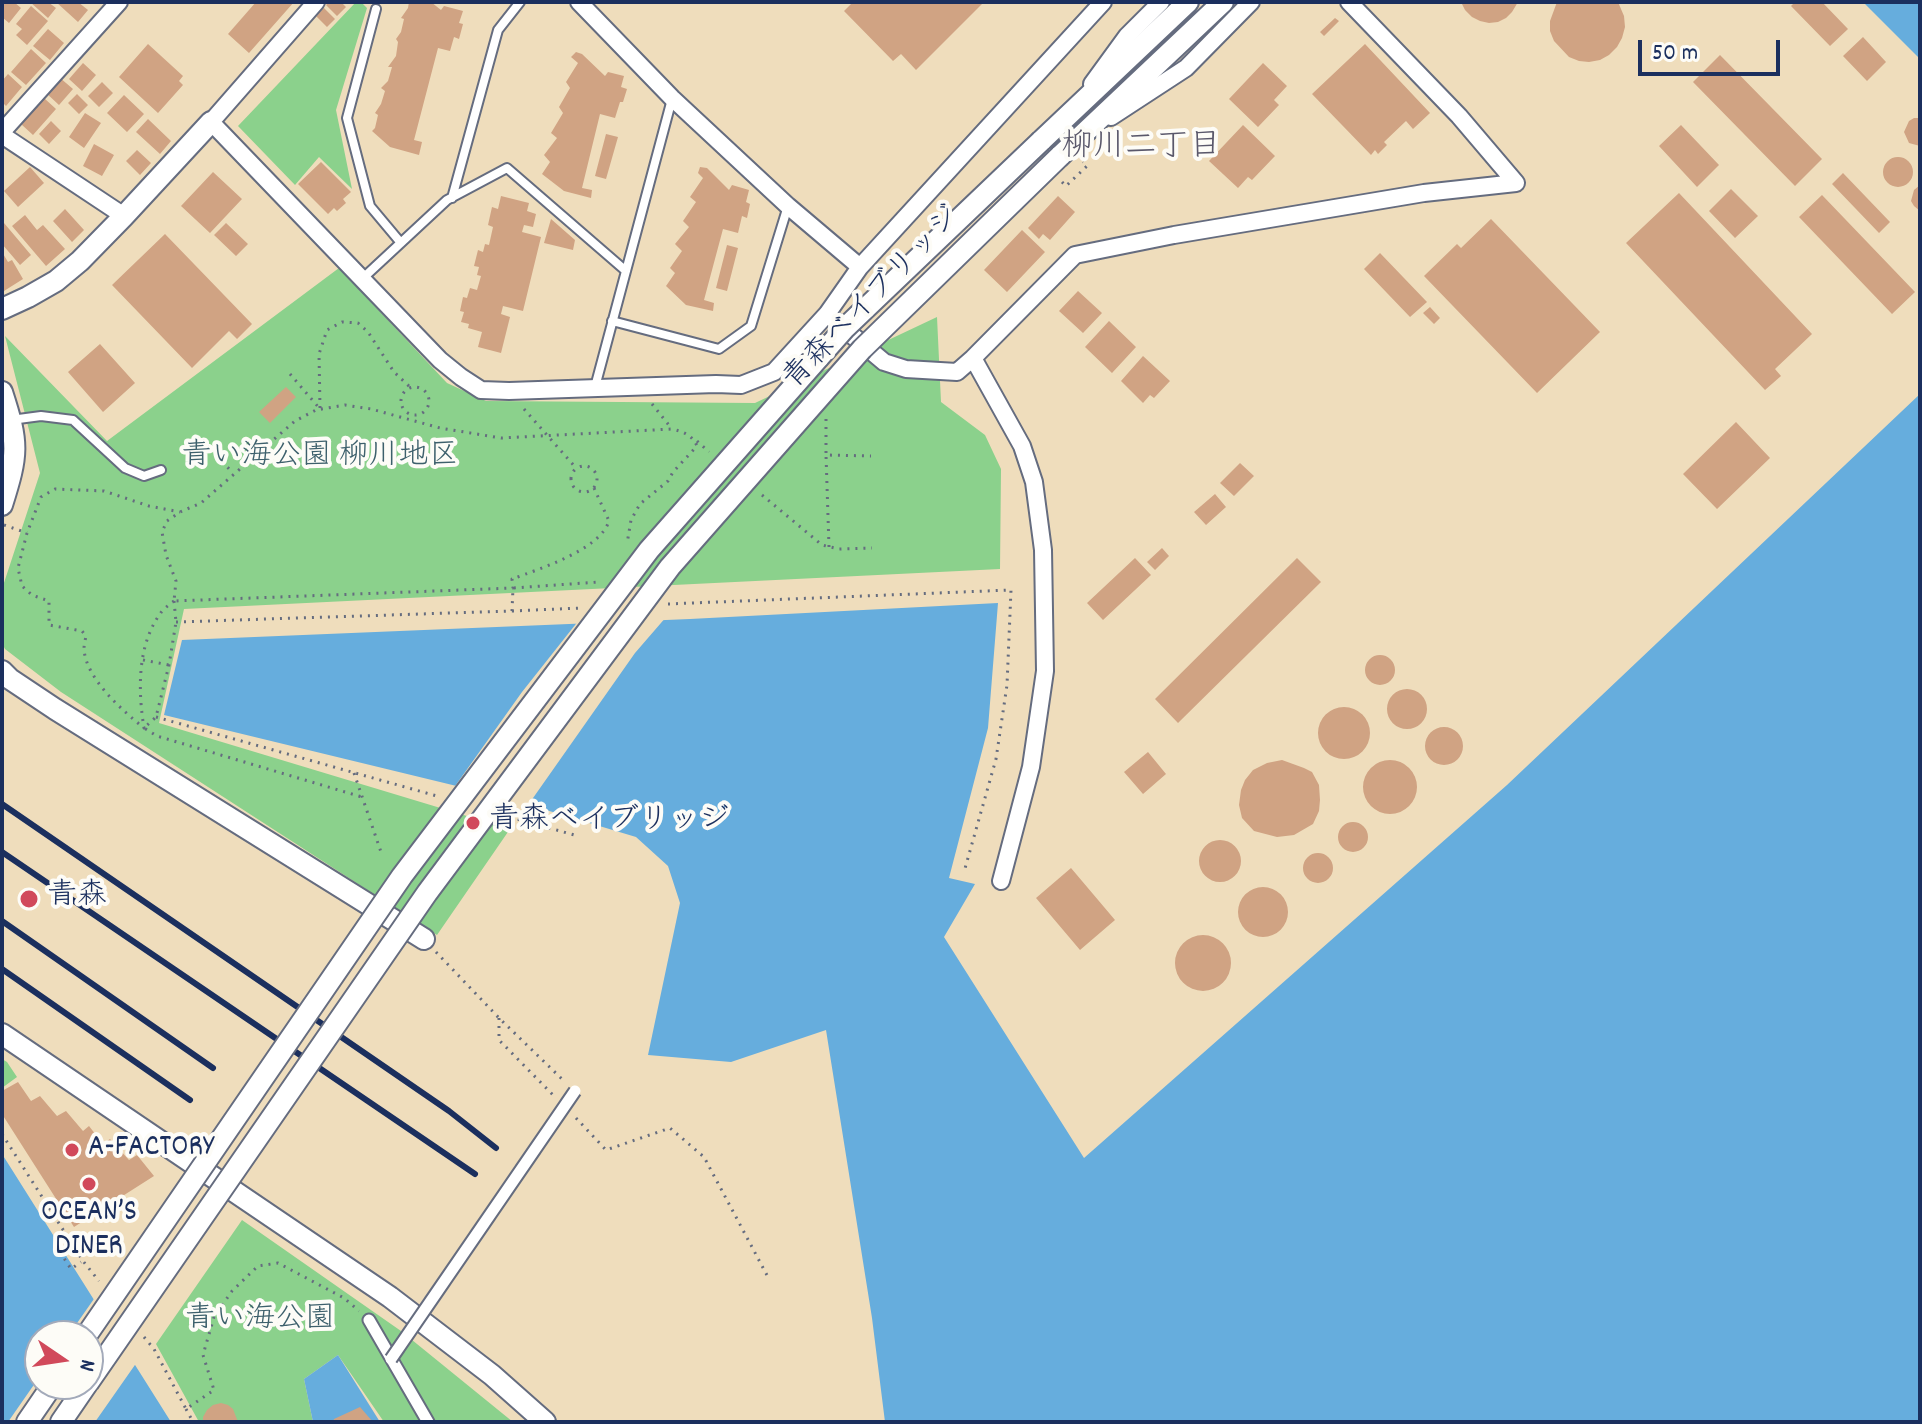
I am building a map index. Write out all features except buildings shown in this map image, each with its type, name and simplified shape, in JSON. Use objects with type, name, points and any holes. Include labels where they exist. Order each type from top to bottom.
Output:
[{"type":"street","points":[[119,2],[2,133],[124,216]]},
{"type":"street","points":[[2,309],[56,281],[80,261],[211,122],[316,2]]},
{"type":"street","points":[[579,2],[672,98],[788,206],[860,267]]},
{"type":"street","points":[[211,122],[440,360],[481,390],[741,385],[774,372],[827,314],[860,267],[1102,2]]},
{"type":"street","points":[[1075,108],[1127,36],[1161,2]]},
{"type":"street","name":"青森ベイブリッジ","points":[[97,1320],[402,876],[649,550],[845,328],[1188,2]]},
{"type":"street","name":"青森ベイブリッジ","points":[[104,1360],[427,893],[670,567],[862,349],[1077,139],[1223,2]]},
{"type":"street","points":[[1077,139],[1186,68],[1251,2]]},
{"type":"street","points":[[827,314],[884,362],[906,369],[957,372],[1075,255],[1424,193],[1516,183],[1459,116],[1349,2]]},
{"type":"street","points":[[973,358],[1022,446],[1034,482],[1043,550],[1045,671],[1031,767],[1001,881]]},
{"type":"street","points":[[2,392],[15,436],[16,453],[2,505]]},
{"type":"street","points":[[2,671],[55,709],[424,939]]},
{"type":"street","points":[[2,1034],[390,1297],[492,1375],[545,1422]]},
{"type":"street","points":[[391,1359],[575,1091]]},
{"type":"street","points":[[369,1320],[428,1422]]},
{"type":"street","points":[[27,1422],[42,1400]]},
{"type":"street","name":"青森ベイブリッジ","points":[[61,1422],[76,1400]]},
{"type":"lane","points":[[452,198],[498,30],[520,2]]},
{"type":"lane","points":[[376,9],[347,118],[370,206],[401,243]]},
{"type":"lane","points":[[595,388],[672,98]]},
{"type":"lane","points":[[362,279],[452,198],[507,168],[626,271]]},
{"type":"lane","points":[[612,321],[719,349],[751,326],[788,206]]},
{"type":"lane","points":[[11,420],[41,416],[73,420],[125,468],[144,476],[161,470]]},
{"type":"path","points":[[1066,186],[1087,166]]},
{"type":"path","points":[[320,409],[319,354],[327,330],[342,322],[358,323],[368,332],[394,372],[411,388]]},
{"type":"path","points":[[290,374],[320,409]]},
{"type":"path","points":[[639,386],[672,429]]},
{"type":"path","points":[[415,387],[424,390],[429,402],[426,411],[412,418],[404,411],[401,402],[403,393],[415,387]]},
{"type":"path","points":[[509,391],[577,469]]},
{"type":"path","points":[[144,728],[156,717],[176,622],[176,581],[166,555],[162,532],[167,521],[201,503],[295,421],[320,409],[345,405],[371,409],[462,433],[501,438],[672,429],[684,432],[714,456]]},
{"type":"path","points":[[626,550],[631,520],[640,504],[668,481],[697,446],[694,439]]},
{"type":"path","points":[[211,450],[234,474]]},
{"type":"path","points":[[829,547],[826,455],[871,456]]},
{"type":"path","points":[[589,467],[595,472],[597,480],[591,491],[582,492],[575,488],[572,480],[577,469],[589,467]]},
{"type":"path","points":[[512,611],[512,579],[569,557],[607,528],[609,521],[594,488]]},
{"type":"path","points":[[180,512],[149,506],[104,491],[55,489],[41,497],[27,533],[18,568],[22,586],[32,595],[49,601],[49,625],[82,631],[86,636],[84,650],[90,669],[123,711],[144,728],[157,736],[362,797]]},
{"type":"path","points":[[757,491],[822,545],[839,549],[872,548]]},
{"type":"path","points":[[2,524],[27,533]]},
{"type":"path","points":[[144,728],[141,706],[143,660],[149,635],[161,613],[174,601],[598,583],[607,572]]},
{"type":"path","points":[[668,604],[1011,590],[1007,685],[996,759],[964,872]]},
{"type":"path","points":[[176,622],[590,607]]},
{"type":"path","points":[[143,660],[169,665]]},
{"type":"path","points":[[156,717],[444,798]]},
{"type":"path","points":[[354,773],[382,855]]},
{"type":"path","points":[[503,815],[578,836]]},
{"type":"path","points":[[424,939],[499,1018],[575,1091]]},
{"type":"path","points":[[499,1018],[499,1040],[553,1095]]},
{"type":"path","points":[[574,1117],[606,1150],[670,1128],[704,1157],[769,1279]]},
{"type":"path","points":[[60,1252],[71,1269],[83,1261]]},
{"type":"path","points":[[187,1411],[193,1422]]},
{"type":"green space","points":[[356,2],[367,8],[336,110],[352,189],[319,157],[295,185],[238,126]]},
{"type":"green space","name":"青い海公園 柳川地区","points":[[339,268],[447,383],[486,401],[755,403],[937,317],[941,402],[985,435],[1001,469],[1000,569],[184,609],[159,723],[510,829],[437,935],[61,692],[5,649],[2,643],[2,589],[40,473],[5,336],[107,441]]},
{"type":"green space","points":[[2,1059],[17,1077],[2,1088]]},
{"type":"green space","name":"青い海公園","points":[[242,1220],[401,1331],[513,1422],[384,1422],[338,1355],[304,1379],[313,1422],[199,1422],[156,1344]]},
{"type":"water","points":[[1863,2],[1920,2],[1920,59]]},
{"type":"water","points":[[1920,394],[1920,1422],[885,1422],[872,1318],[826,1030],[731,1062],[648,1055],[680,903],[668,866],[636,837],[506,798],[164,715],[182,640],[998,603],[988,728],[949,878],[975,884],[944,937],[1084,1158],[1507,785]]},
{"type":"water","points":[[2,1154],[171,1422],[2,1422]]},
{"type":"water","points":[[338,1355],[380,1422],[313,1422],[304,1379]]},
{"type":"pier","points":[[667,616],[635,653],[526,808],[453,789],[522,692],[579,620]]},
{"type":"pier","points":[[96,1296],[137,1362],[95,1422],[8,1422],[24,1399],[104,1400],[104,1320],[79,1320]]},
{"type":"railway","points":[[2,804],[449,1111],[496,1148]]},
{"type":"railway","points":[[2,852],[475,1174]]},
{"type":"railway","points":[[2,921],[213,1068]]},
{"type":"railway","points":[[2,969],[190,1100]]},
{"type":"place","name":"青森ベイブリッジ","points":[[473,823]]},
{"type":"place","name":"青森","points":[[29,899]]},
{"type":"place","name":"A-FACTORY","points":[[72,1150]]},
{"type":"place","name":"OCEAN’S DINER","points":[[89,1184]]},
{"type":"district","name":"柳川二丁目","points":[[1141,150]]}]
